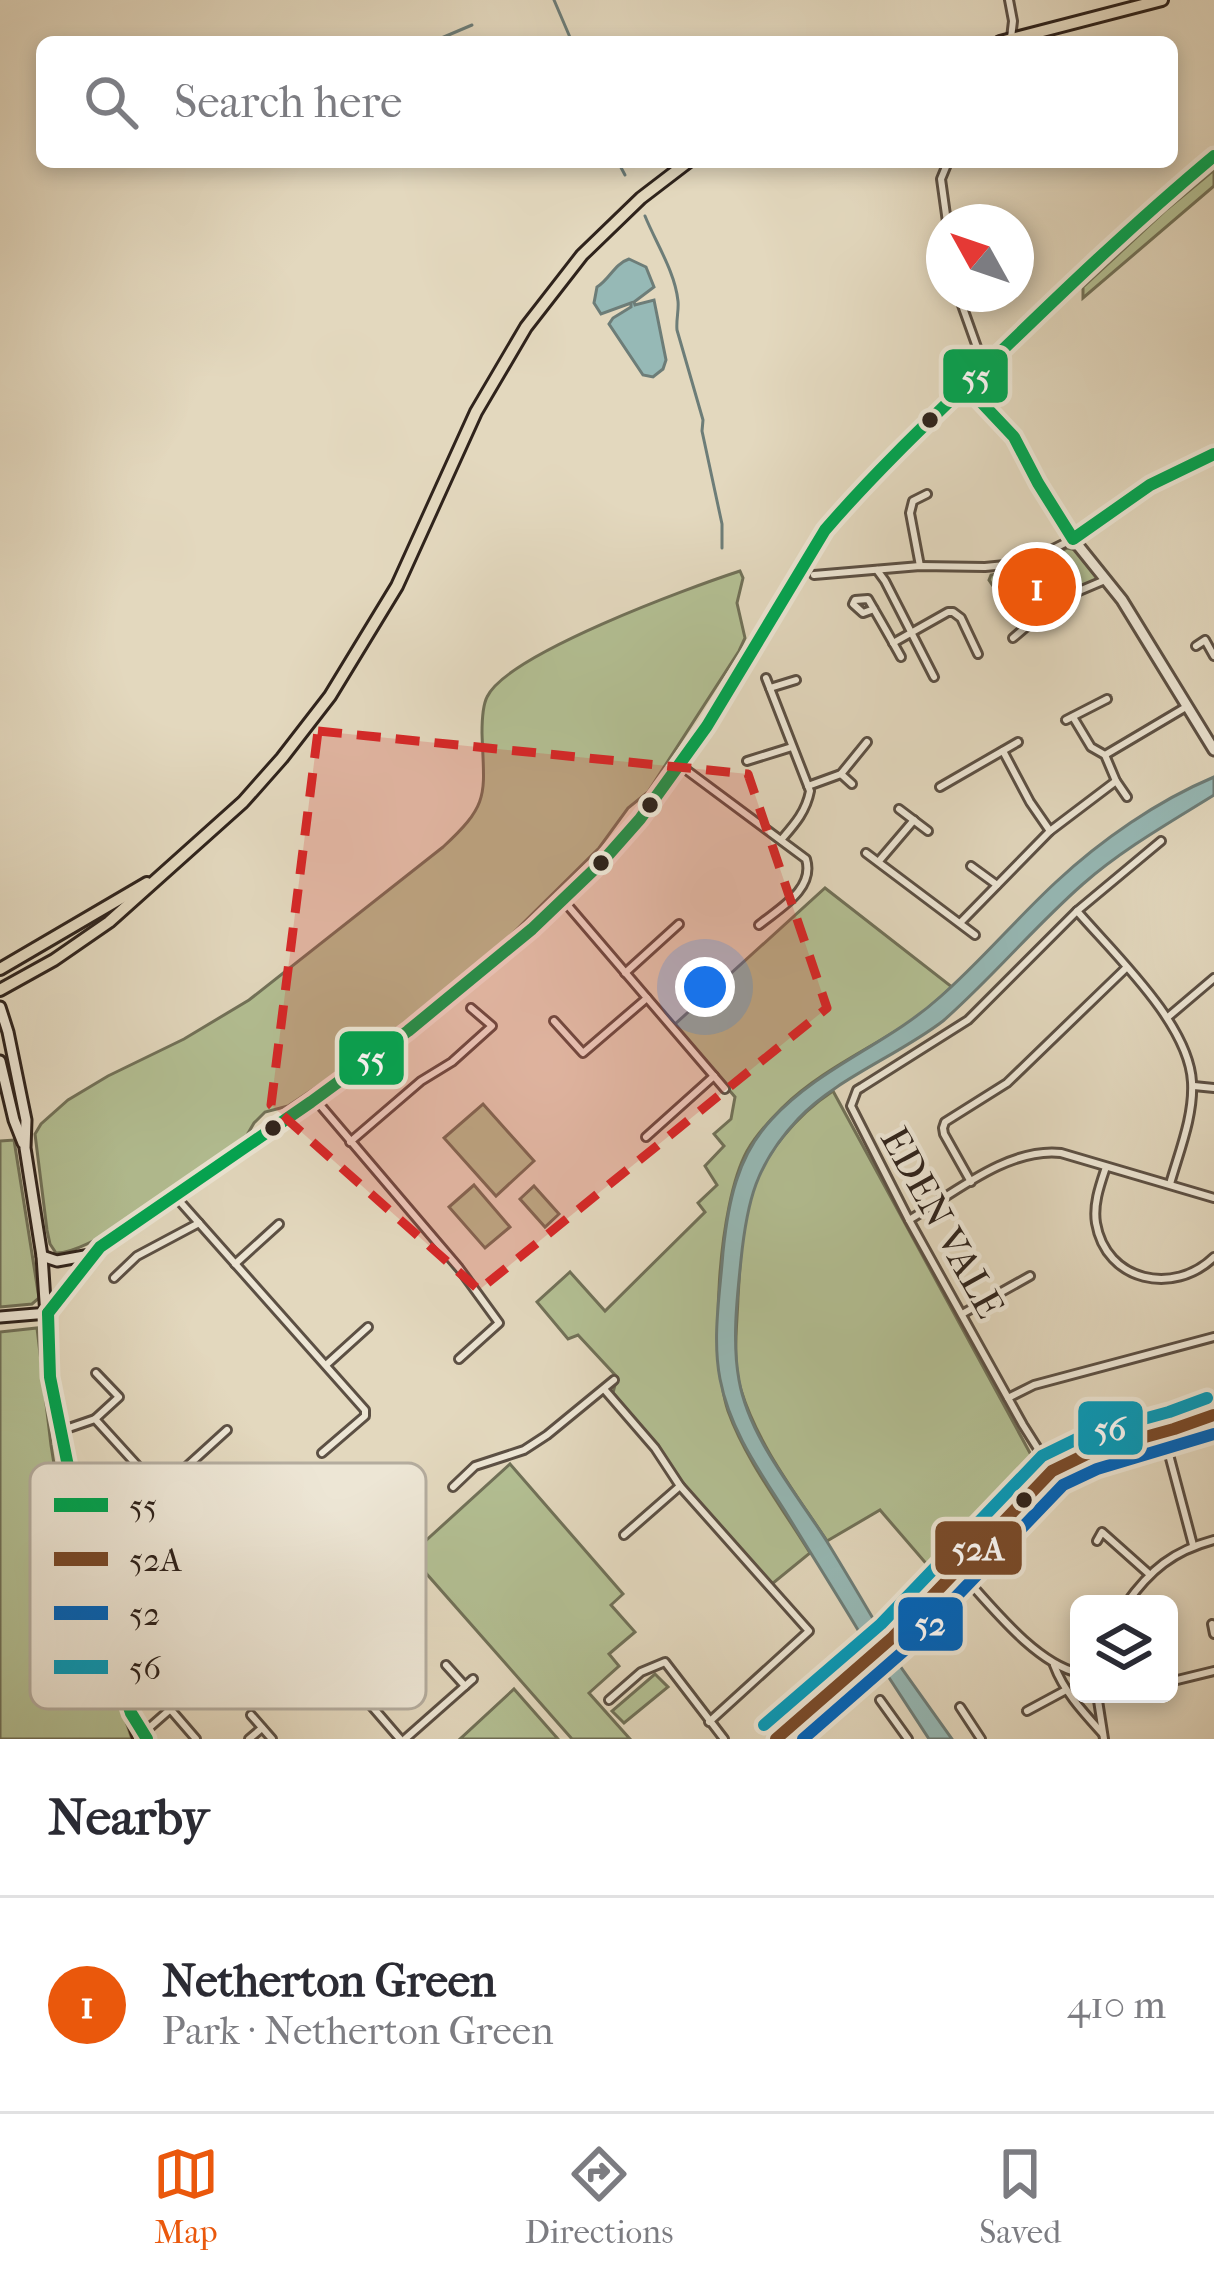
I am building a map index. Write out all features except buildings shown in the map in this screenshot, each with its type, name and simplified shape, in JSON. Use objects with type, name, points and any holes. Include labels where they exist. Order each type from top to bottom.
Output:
[{"type":"highway","points":[[1026,36],[1162,0]]},
{"type":"highway","points":[[0,990],[89,937],[129,905],[243,802],[282,758],[330,696],[398,586],[476,412],[526,327],[582,255],[680,168]]},
{"type":"highway","points":[[0,969],[154,879]]},
{"type":"main road","points":[[0,1317],[47,1313],[65,1296],[92,1255],[315,1100],[436,1009],[563,901],[682,766],[825,530],[904,443],[1088,267],[1214,156]]},
{"type":"main road","points":[[965,386],[1014,437],[1073,538],[1108,579],[1189,706],[1210,730],[1214,750]]},
{"type":"main road","points":[[1073,538],[1150,485],[1214,454]]},
{"type":"main road","points":[[0,1007],[26,1120],[50,1377],[67,1463]]},
{"type":"main road","points":[[0,1061],[26,1148]]},
{"type":"main road","points":[[42,1256],[57,1261],[92,1255]]},
{"type":"main road","points":[[776,1739],[893,1637],[1052,1471],[1086,1454],[1211,1418]]},
{"type":"main road","points":[[129,1709],[142,1737]]},
{"type":"street","points":[[1008,36],[1009,0]]},
{"type":"street","points":[[944,204],[941,179],[946,168]]},
{"type":"street","points":[[964,312],[987,364]]},
{"type":"street","points":[[920,566],[910,512],[913,501],[927,494]]},
{"type":"street","points":[[814,575],[1015,564],[1073,538]]},
{"type":"street","points":[[877,570],[934,677]]},
{"type":"street","points":[[1013,638],[1072,594],[1108,579]]},
{"type":"street","points":[[874,609],[901,657]]},
{"type":"street","points":[[893,643],[953,611],[978,654]]},
{"type":"street","points":[[1196,646],[1205,640],[1214,656]]},
{"type":"street","points":[[766,678],[810,791],[808,804],[781,840]]},
{"type":"street","points":[[770,688],[796,680]]},
{"type":"street","points":[[1107,699],[1070,718],[1091,747],[1105,755],[1127,797]]},
{"type":"street","points":[[1105,755],[1189,706]]},
{"type":"street","points":[[808,786],[841,775],[867,742]]},
{"type":"street","points":[[940,787],[1018,742]]},
{"type":"street","points":[[747,761],[792,747]]},
{"type":"street","points":[[1003,751],[1050,831]]},
{"type":"street","points":[[682,766],[806,859],[807,879],[759,925]]},
{"type":"street","points":[[841,775],[852,784]]},
{"type":"street","points":[[960,923],[1050,831],[1116,781]]},
{"type":"street","points":[[899,809],[928,831]]},
{"type":"street","points":[[879,861],[914,820]]},
{"type":"street","name":"EDEN VALE","points":[[1052,1471],[852,1113],[853,1098],[862,1087],[968,1019],[1077,911],[1161,841]]},
{"type":"street","points":[[866,853],[975,934]]},
{"type":"street","points":[[971,866],[997,885]]},
{"type":"street","points":[[563,901],[725,1089]]},
{"type":"street","points":[[1077,911],[1168,1017],[1185,1048],[1193,1086],[1169,1185]]},
{"type":"street","points":[[625,973],[679,924]]},
{"type":"street","points":[[971,1183],[944,1134],[945,1121],[1007,1083],[1126,968]]},
{"type":"street","points":[[1168,1017],[1214,978]]},
{"type":"street","points":[[554,1022],[583,1053],[647,998]]},
{"type":"street","points":[[350,1142],[492,1026],[471,1008]]},
{"type":"street","points":[[646,1137],[714,1076]]},
{"type":"street","points":[[1193,1086],[1214,1088]]},
{"type":"street","points":[[315,1100],[500,1323],[459,1358]]},
{"type":"street","points":[[910,1220],[1012,1159],[1038,1152],[1061,1153],[1214,1198]]},
{"type":"street","points":[[1106,1167],[1096,1198],[1097,1228],[1107,1252],[1119,1263],[1139,1276],[1162,1281],[1186,1277],[1214,1257]]},
{"type":"street","points":[[175,1196],[365,1410],[365,1416],[322,1453]]},
{"type":"street","points":[[114,1278],[137,1256],[200,1223]]},
{"type":"street","points":[[235,1264],[279,1224]]},
{"type":"street","points":[[962,1314],[1030,1276]]},
{"type":"street","points":[[326,1365],[368,1327]]},
{"type":"street","points":[[1008,1398],[1034,1385],[1214,1337]]},
{"type":"street","points":[[60,1431],[95,1419],[119,1397],[96,1373]]},
{"type":"street","points":[[453,1487],[475,1466],[536,1442],[614,1379]]},
{"type":"street","points":[[604,1389],[655,1448],[680,1486],[808,1631],[709,1722]]},
{"type":"street","points":[[95,1419],[136,1463]]},
{"type":"street","points":[[190,1463],[226,1430]]},
{"type":"street","points":[[1163,1432],[1193,1545]]},
{"type":"street","points":[[624,1535],[680,1486]]},
{"type":"street","points":[[1097,1541],[1102,1532],[1148,1574]]},
{"type":"street","points":[[1133,1595],[1148,1574],[1193,1545],[1214,1540]]},
{"type":"street","points":[[958,1570],[1037,1651],[1070,1670]]},
{"type":"street","points":[[1212,1624],[1214,1634]]},
{"type":"street","points":[[1052,1660],[1066,1690],[1104,1737]]},
{"type":"street","points":[[608,1700],[641,1672],[665,1662],[724,1739]]},
{"type":"street","points":[[446,1665],[464,1686]]},
{"type":"street","points":[[1178,1680],[1214,1671]]},
{"type":"street","points":[[374,1709],[402,1739],[473,1679]]},
{"type":"street","points":[[1027,1711],[1066,1690]]},
{"type":"street","points":[[880,1700],[903,1737]]},
{"type":"street","points":[[1098,1703],[1104,1737]]},
{"type":"street","points":[[960,1707],[980,1739]]},
{"type":"street","points":[[142,1737],[170,1709],[196,1739]]},
{"type":"street","points":[[251,1714],[272,1739]]},
{"type":"street","points":[[249,1739],[262,1727]]},
{"type":"highlighted area","points":[[318,731],[748,774],[827,1008],[479,1290],[271,1105]]},
{"type":"green space","points":[[1214,170],[1214,186],[1083,298],[1083,287]]},
{"type":"green space","points":[[1067,548],[1076,550],[1100,578],[1068,594],[1022,629],[989,580],[991,575],[1031,567]]},
{"type":"green space","points":[[740,571],[743,578],[737,603],[745,638],[739,651],[648,792],[628,808],[599,848],[481,965],[366,1054],[288,1106],[265,1112],[247,1135],[124,1223],[98,1239],[56,1253],[47,1230],[35,1134],[41,1124],[68,1100],[108,1076],[249,1000],[443,847],[477,808],[483,784],[483,710],[502,680],[563,642]]},
{"type":"green space","points":[[825,888],[952,987],[910,1022],[797,1095],[754,1139],[737,1175],[720,1280],[722,1386],[744,1448],[810,1553],[772,1584],[682,1484],[658,1446],[613,1393],[617,1377],[578,1335],[568,1339],[537,1302],[570,1272],[605,1311],[705,1212],[698,1203],[717,1185],[705,1166],[724,1146],[714,1134],[731,1119],[735,1097],[674,1025]]},
{"type":"green space","points":[[833,1091],[1036,1464],[936,1575],[880,1510],[827,1541],[768,1450],[738,1379],[739,1273],[755,1182],[782,1137]]},
{"type":"green space","points":[[483,1104],[534,1161],[496,1196],[444,1138]]},
{"type":"green space","points":[[14,1140],[39,1298],[32,1304],[0,1307],[0,1141]]},
{"type":"green space","points":[[474,1185],[510,1227],[485,1248],[449,1207]]},
{"type":"green space","points":[[534,1186],[559,1214],[545,1227],[520,1199]]},
{"type":"green space","points":[[37,1328],[54,1463],[30,1463],[30,1709],[122,1709],[132,1739],[0,1739],[0,1332]]},
{"type":"green space","points":[[510,1464],[623,1594],[611,1605],[635,1632],[609,1654],[619,1666],[589,1693],[630,1739],[572,1739],[426,1573],[426,1540]]},
{"type":"green space","points":[[655,1674],[668,1687],[624,1723],[612,1711]]},
{"type":"green space","points":[[514,1689],[558,1739],[460,1739]]},
{"type":"water","points":[[629,259],[646,267],[654,287],[634,302],[654,300],[666,360],[653,377],[643,375],[609,324],[631,303],[601,314],[594,303],[597,287]]},
{"type":"water","points":[[1214,777],[1214,795],[1083,884],[943,1021],[813,1105],[772,1152],[756,1184],[743,1239],[736,1320],[744,1402],[763,1443],[878,1627],[878,1635],[952,1739],[929,1739],[757,1467],[725,1398],[717,1316],[736,1181],[760,1133],[791,1101],[920,1014],[1092,851],[1151,810]]},
{"type":"waterway","points":[[554,0],[569,36]]},
{"type":"waterway","points":[[446,36],[472,25]]},
{"type":"waterway","points":[[621,168],[625,175]]},
{"type":"waterway","points":[[645,216],[676,290],[677,330],[703,420],[722,548]]},
{"type":"transit line","name":"55","points":[[48,1313],[100,1247],[408,1031],[532,929],[602,862],[640,819],[707,726],[825,530],[1041,313],[1214,156]]},
{"type":"transit line","name":"55","points":[[965,385],[1014,437],[1073,539],[1150,485],[1214,454]]},
{"type":"transit line","name":"55","points":[[48,1313],[50,1377],[67,1463]]},
{"type":"transit line","name":"56","points":[[764,1725],[881,1624],[1042,1456],[1085,1435],[1207,1398]]},
{"type":"transit line","name":"52A","points":[[776,1739],[893,1637],[1052,1471],[1091,1452],[1214,1415]]},
{"type":"transit line","name":"52","points":[[803,1739],[906,1649],[1063,1485],[1097,1469],[1214,1434]]},
{"type":"transit line","name":"55","points":[[130,1709],[147,1739]]},
{"type":"place","name":"Netherton Green","points":[[1037,587]]}]
